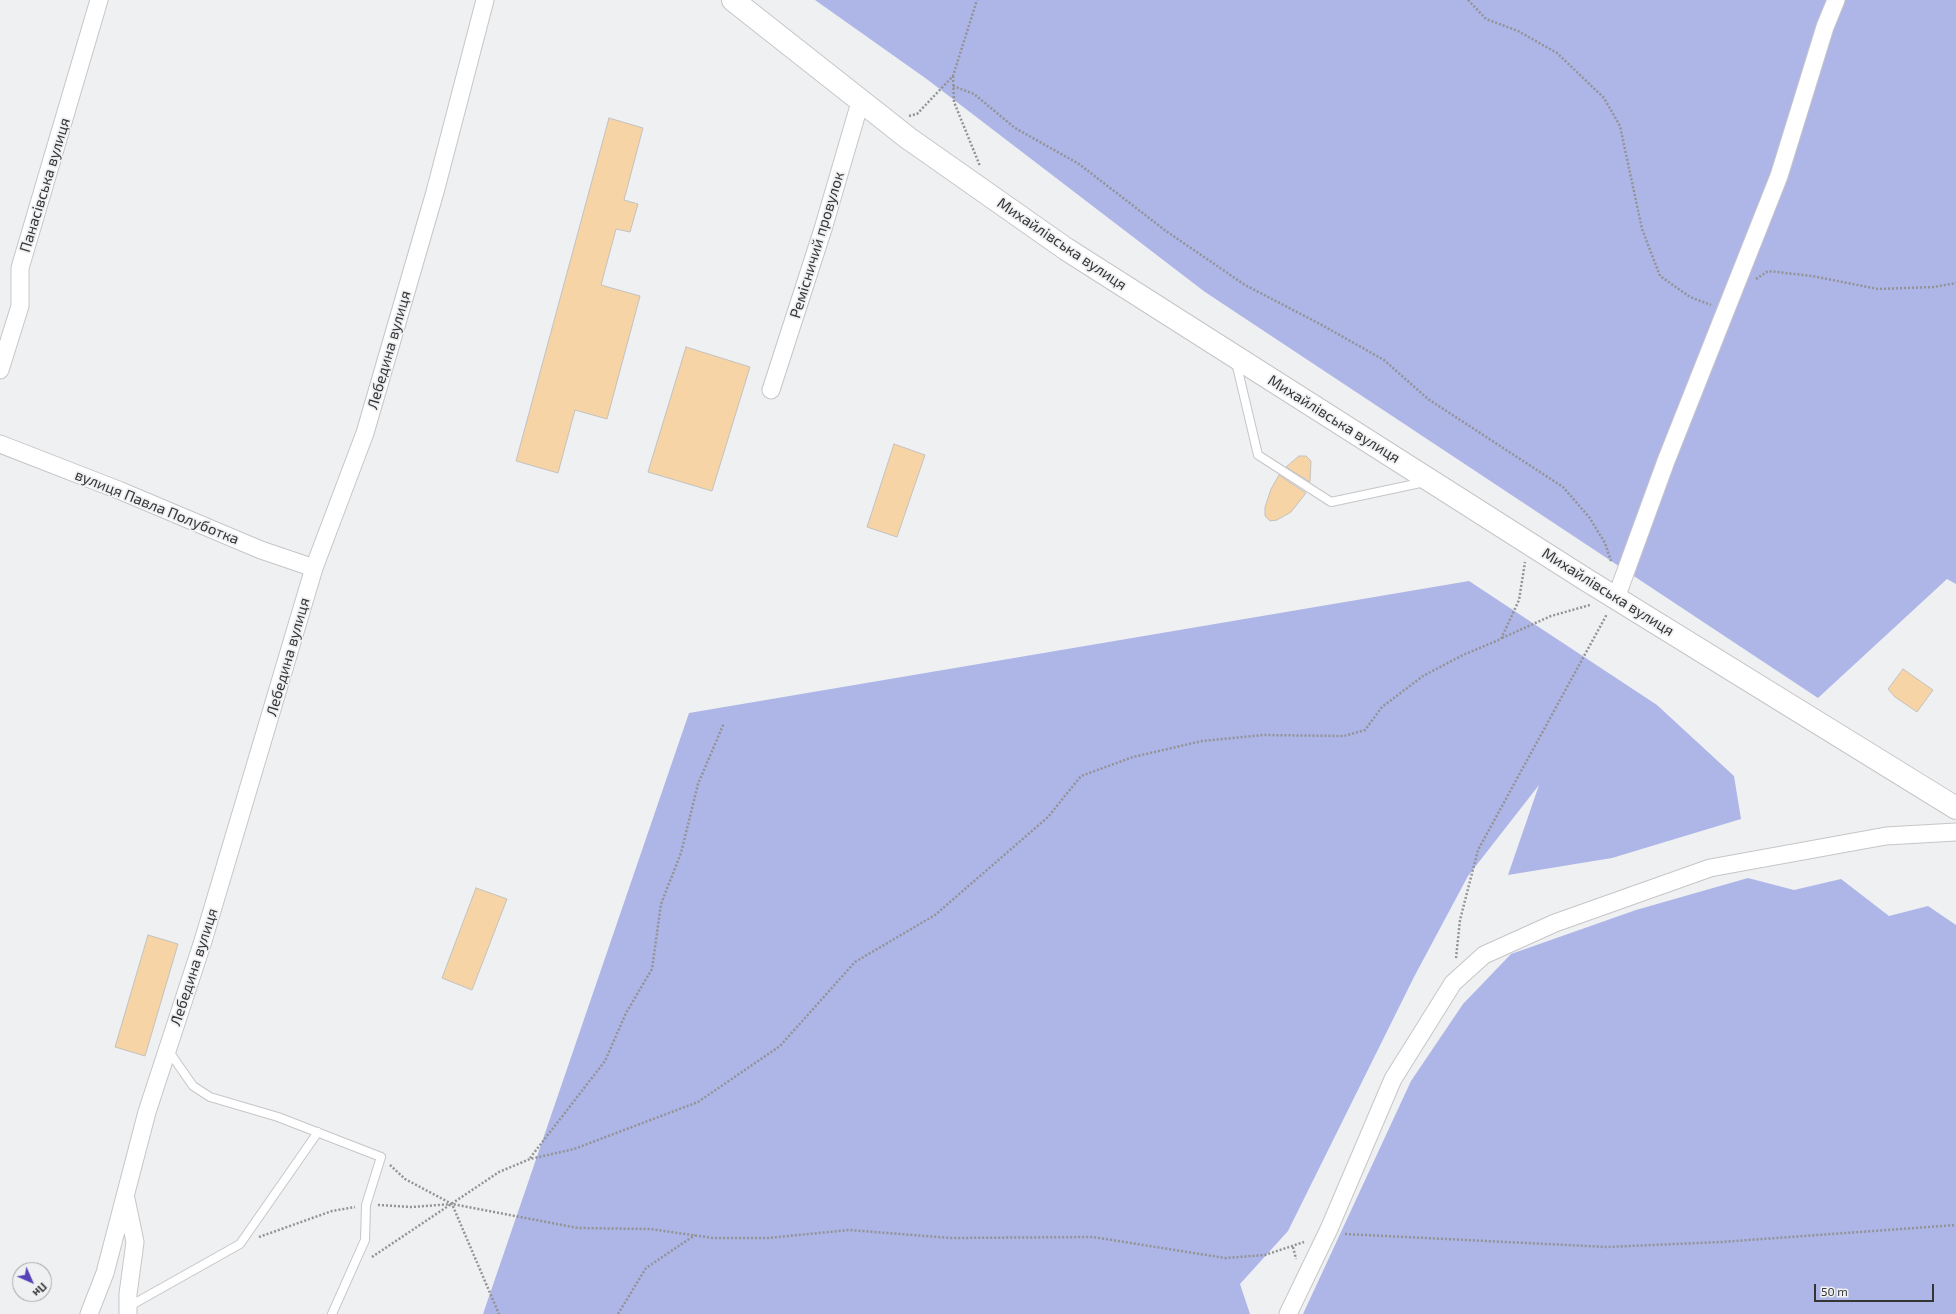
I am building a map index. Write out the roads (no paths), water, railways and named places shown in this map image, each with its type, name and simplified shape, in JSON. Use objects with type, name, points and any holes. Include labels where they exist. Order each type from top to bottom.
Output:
[{"type":"main road","name":"Михайлівська вулиця","points":[[733,0],[908,138],[1066,248],[1236,358],[1529,543],[1618,592],[1956,808]]},
{"type":"street","name":"Панасівська вулиця","points":[[0,370],[20,306],[20,268],[99,0]]},
{"type":"street","name":"Лебедина вулиця","points":[[89,1314],[105,1273],[146,1112],[203,941],[314,568],[365,433],[435,192],[485,0]]},
{"type":"street","points":[[1618,592],[1666,461],[1727,311],[1779,176],[1824,27],[1836,0]]},
{"type":"street","name":"Ремісничий провулок","points":[[770,390],[823,229],[860,99]]},
{"type":"street","name":"вулиця Павла Полуботка","points":[[0,444],[121,491],[261,550],[314,568]]},
{"type":"street","points":[[1288,1314],[1326,1233],[1393,1079],[1453,983],[1484,955],[1555,923],[1710,868],[1886,836],[1956,832]]},
{"type":"street","points":[[124,1312],[135,1242],[125,1195]]},
{"type":"lane","points":[[1236,358],[1258,455],[1330,502],[1432,481]]},
{"type":"lane","points":[[167,1049],[193,1086],[210,1097],[278,1117],[381,1157],[366,1205],[365,1240],[332,1314]]},
{"type":"lane","points":[[124,1312],[240,1244],[318,1132]]}]
